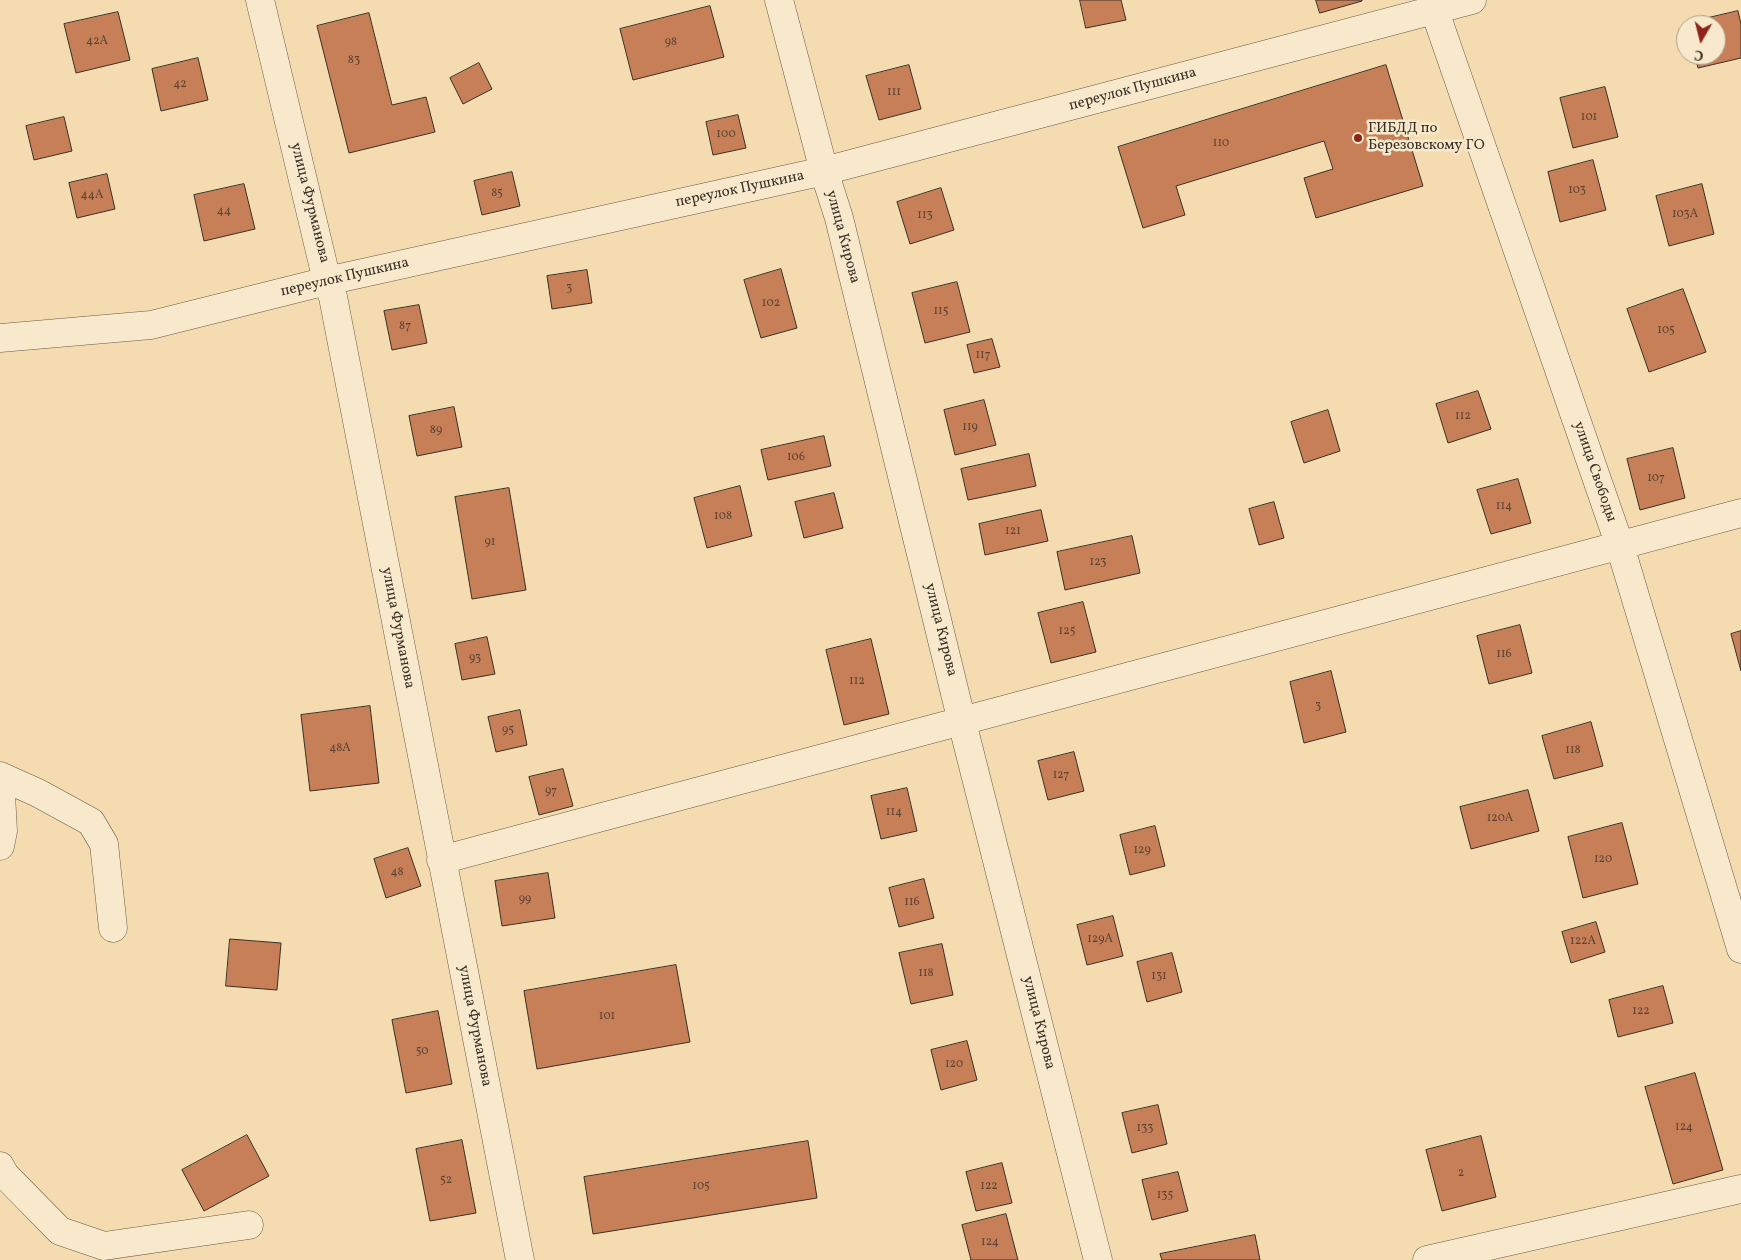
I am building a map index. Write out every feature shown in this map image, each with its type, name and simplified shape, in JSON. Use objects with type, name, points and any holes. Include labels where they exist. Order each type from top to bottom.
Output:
[{"type":"street","name":"улица Фурманова","points":[[260,0],[333,297],[520,1260]]},
{"type":"street","name":"улица Кирова","points":[[779,0],[824,171],[839,218],[962,722],[1098,1260]]},
{"type":"street","name":"переулок Пушкина","points":[[0,338],[151,325],[328,281],[824,171],[1433,5],[1472,0]]},
{"type":"street","name":"улица Свободы","points":[[1433,5],[1620,546],[1741,949]]},
{"type":"street","points":[[441,860],[1741,513]]},
{"type":"street","points":[[0,846],[2,831],[0,776],[38,793],[91,822],[104,844],[113,928]]},
{"type":"street","points":[[0,1166],[4,1175],[60,1231],[104,1246],[249,1224]]},
{"type":"street","points":[[1427,1260],[1741,1189]]},
{"type":"building","points":[[1080,0],[1121,0],[1126,20],[1086,28]]},
{"type":"building","points":[[1316,0],[1362,0],[1362,1],[1320,13]]},
{"type":"building","points":[[710,6],[724,57],[633,80],[620,29]]},
{"type":"building","points":[[1738,11],[1741,24],[1741,58],[1726,61],[1726,15],[1721,15]]},
{"type":"building","points":[[118,12],[130,60],[76,73],[64,24]]},
{"type":"building","points":[[369,13],[392,105],[426,97],[435,132],[349,153],[317,26]]},
{"type":"building","points":[[198,58],[208,100],[161,111],[152,69]]},
{"type":"building","points":[[479,63],[492,89],[463,104],[450,78]]},
{"type":"building","points":[[909,65],[921,109],[879,120],[866,76]]},
{"type":"building","points":[[1386,65],[1423,186],[1316,218],[1304,178],[1333,169],[1324,141],[1176,186],[1185,215],[1143,228],[1118,147]]},
{"type":"building","points":[[1697,65],[1711,65],[1698,68]]},
{"type":"building","points":[[1605,87],[1618,137],[1573,148],[1560,98]]},
{"type":"building","points":[[738,115],[746,148],[713,155],[706,122]]},
{"type":"building","points":[[64,117],[72,151],[34,160],[26,126]]},
{"type":"building","points":[[1593,160],[1606,210],[1560,222],[1548,172]]},
{"type":"building","points":[[512,172],[520,206],[482,215],[474,181]]},
{"type":"building","points":[[107,174],[115,209],[77,218],[69,183]]},
{"type":"building","points":[[244,184],[255,229],[204,241],[194,195]]},
{"type":"building","points":[[1702,184],[1714,234],[1669,246],[1656,196]]},
{"type":"building","points":[[941,188],[954,230],[910,244],[897,202]]},
{"type":"building","points":[[781,269],[797,328],[761,338],[744,280]]},
{"type":"building","points":[[587,270],[592,303],[552,309],[547,276]]},
{"type":"building","points":[[957,282],[970,332],[925,343],[912,293]]},
{"type":"building","points":[[1683,289],[1706,352],[1649,372],[1627,309]]},
{"type":"building","points":[[419,305],[427,343],[392,350],[384,311]]},
{"type":"building","points":[[992,339],[1000,367],[974,373],[967,345]]},
{"type":"building","points":[[1478,391],[1491,429],[1448,443],[1436,404]]},
{"type":"building","points":[[984,400],[996,445],[955,455],[944,410]]},
{"type":"building","points":[[454,407],[462,447],[417,456],[409,416]]},
{"type":"building","points":[[1328,410],[1340,451],[1304,463],[1291,422]]},
{"type":"building","points":[[824,436],[831,466],[768,480],[761,450]]},
{"type":"building","points":[[1673,448],[1685,498],[1640,510],[1627,459]]},
{"type":"building","points":[[1029,454],[1036,486],[968,500],[961,469]]},
{"type":"building","points":[[1518,479],[1531,523],[1491,534],[1477,490]]},
{"type":"building","points":[[740,486],[752,536],[707,548],[694,498]]},
{"type":"building","points":[[509,488],[526,590],[472,599],[455,497]]},
{"type":"building","points":[[834,493],[843,528],[804,538],[795,502]]},
{"type":"building","points":[[1274,502],[1284,538],[1259,545],[1249,509]]},
{"type":"building","points":[[1041,510],[1048,541],[985,555],[979,524]]},
{"type":"building","points":[[1132,536],[1140,573],[1065,590],[1057,552]]},
{"type":"building","points":[[1083,602],[1096,652],[1051,663],[1038,613]]},
{"type":"building","points":[[1520,625],[1532,673],[1489,684],[1477,636]]},
{"type":"building","points":[[1741,631],[1741,671],[1731,634]]},
{"type":"building","points":[[487,637],[495,674],[462,680],[455,644]]},
{"type":"building","points":[[871,639],[889,714],[844,725],[826,650]]},
{"type":"building","points":[[1331,671],[1346,732],[1304,743],[1290,682]]},
{"type":"building","points":[[370,706],[379,783],[310,791],[301,715]]},
{"type":"building","points":[[520,710],[527,745],[496,752],[488,717]]},
{"type":"building","points":[[1591,722],[1603,766],[1554,779],[1542,736]]},
{"type":"building","points":[[1074,752],[1084,791],[1048,800],[1038,761]]},
{"type":"building","points":[[563,769],[573,806],[539,815],[529,777]]},
{"type":"building","points":[[907,788],[917,831],[881,839],[871,796]]},
{"type":"building","points":[[1528,790],[1539,831],[1471,849],[1460,807]]},
{"type":"building","points":[[1622,823],[1638,884],[1583,898],[1568,837]]},
{"type":"building","points":[[1155,826],[1165,866],[1130,875],[1120,835]]},
{"type":"building","points":[[408,848],[421,886],[386,898],[374,859]]},
{"type":"building","points":[[548,873],[555,918],[502,926],[495,881]]},
{"type":"building","points":[[924,879],[934,918],[899,927],[889,888]]},
{"type":"building","points":[[1113,916],[1123,956],[1087,965],[1077,925]]},
{"type":"building","points":[[1596,922],[1605,952],[1571,963],[1562,932]]},
{"type":"building","points":[[230,939],[281,943],[277,990],[226,986]]},
{"type":"building","points":[[942,944],[953,995],[911,1004],[899,953]]},
{"type":"building","points":[[1172,953],[1182,992],[1147,1002],[1137,962]]},
{"type":"building","points":[[676,965],[690,1042],[537,1069],[524,991]]},
{"type":"building","points":[[1663,986],[1673,1023],[1618,1037],[1609,1000]]},
{"type":"building","points":[[438,1011],[452,1084],[406,1093],[392,1020]]},
{"type":"building","points":[[967,1041],[977,1080],[941,1090],[931,1050]]},
{"type":"building","points":[[1695,1073],[1723,1170],[1673,1184],[1645,1087]]},
{"type":"building","points":[[1158,1105],[1167,1144],[1132,1153],[1122,1113]]},
{"type":"building","points":[[247,1135],[269,1176],[204,1211],[182,1170]]},
{"type":"building","points":[[1481,1136],[1496,1197],[1442,1211],[1426,1150]]},
{"type":"building","points":[[462,1140],[476,1213],[430,1221],[416,1149]]},
{"type":"building","points":[[808,1141],[817,1198],[593,1234],[584,1177]]},
{"type":"building","points":[[1002,1163],[1012,1203],[976,1211],[966,1172]]},
{"type":"building","points":[[1178,1172],[1188,1211],[1152,1220],[1142,1180]]},
{"type":"building","points":[[1006,1214],[1018,1260],[971,1260],[962,1225]]},
{"type":"building","points":[[1255,1235],[1260,1260],[1162,1260],[1160,1254]]},
{"type":"place","name":"ГИБДД по Березовскому ГО","points":[[1358,138]]}]
